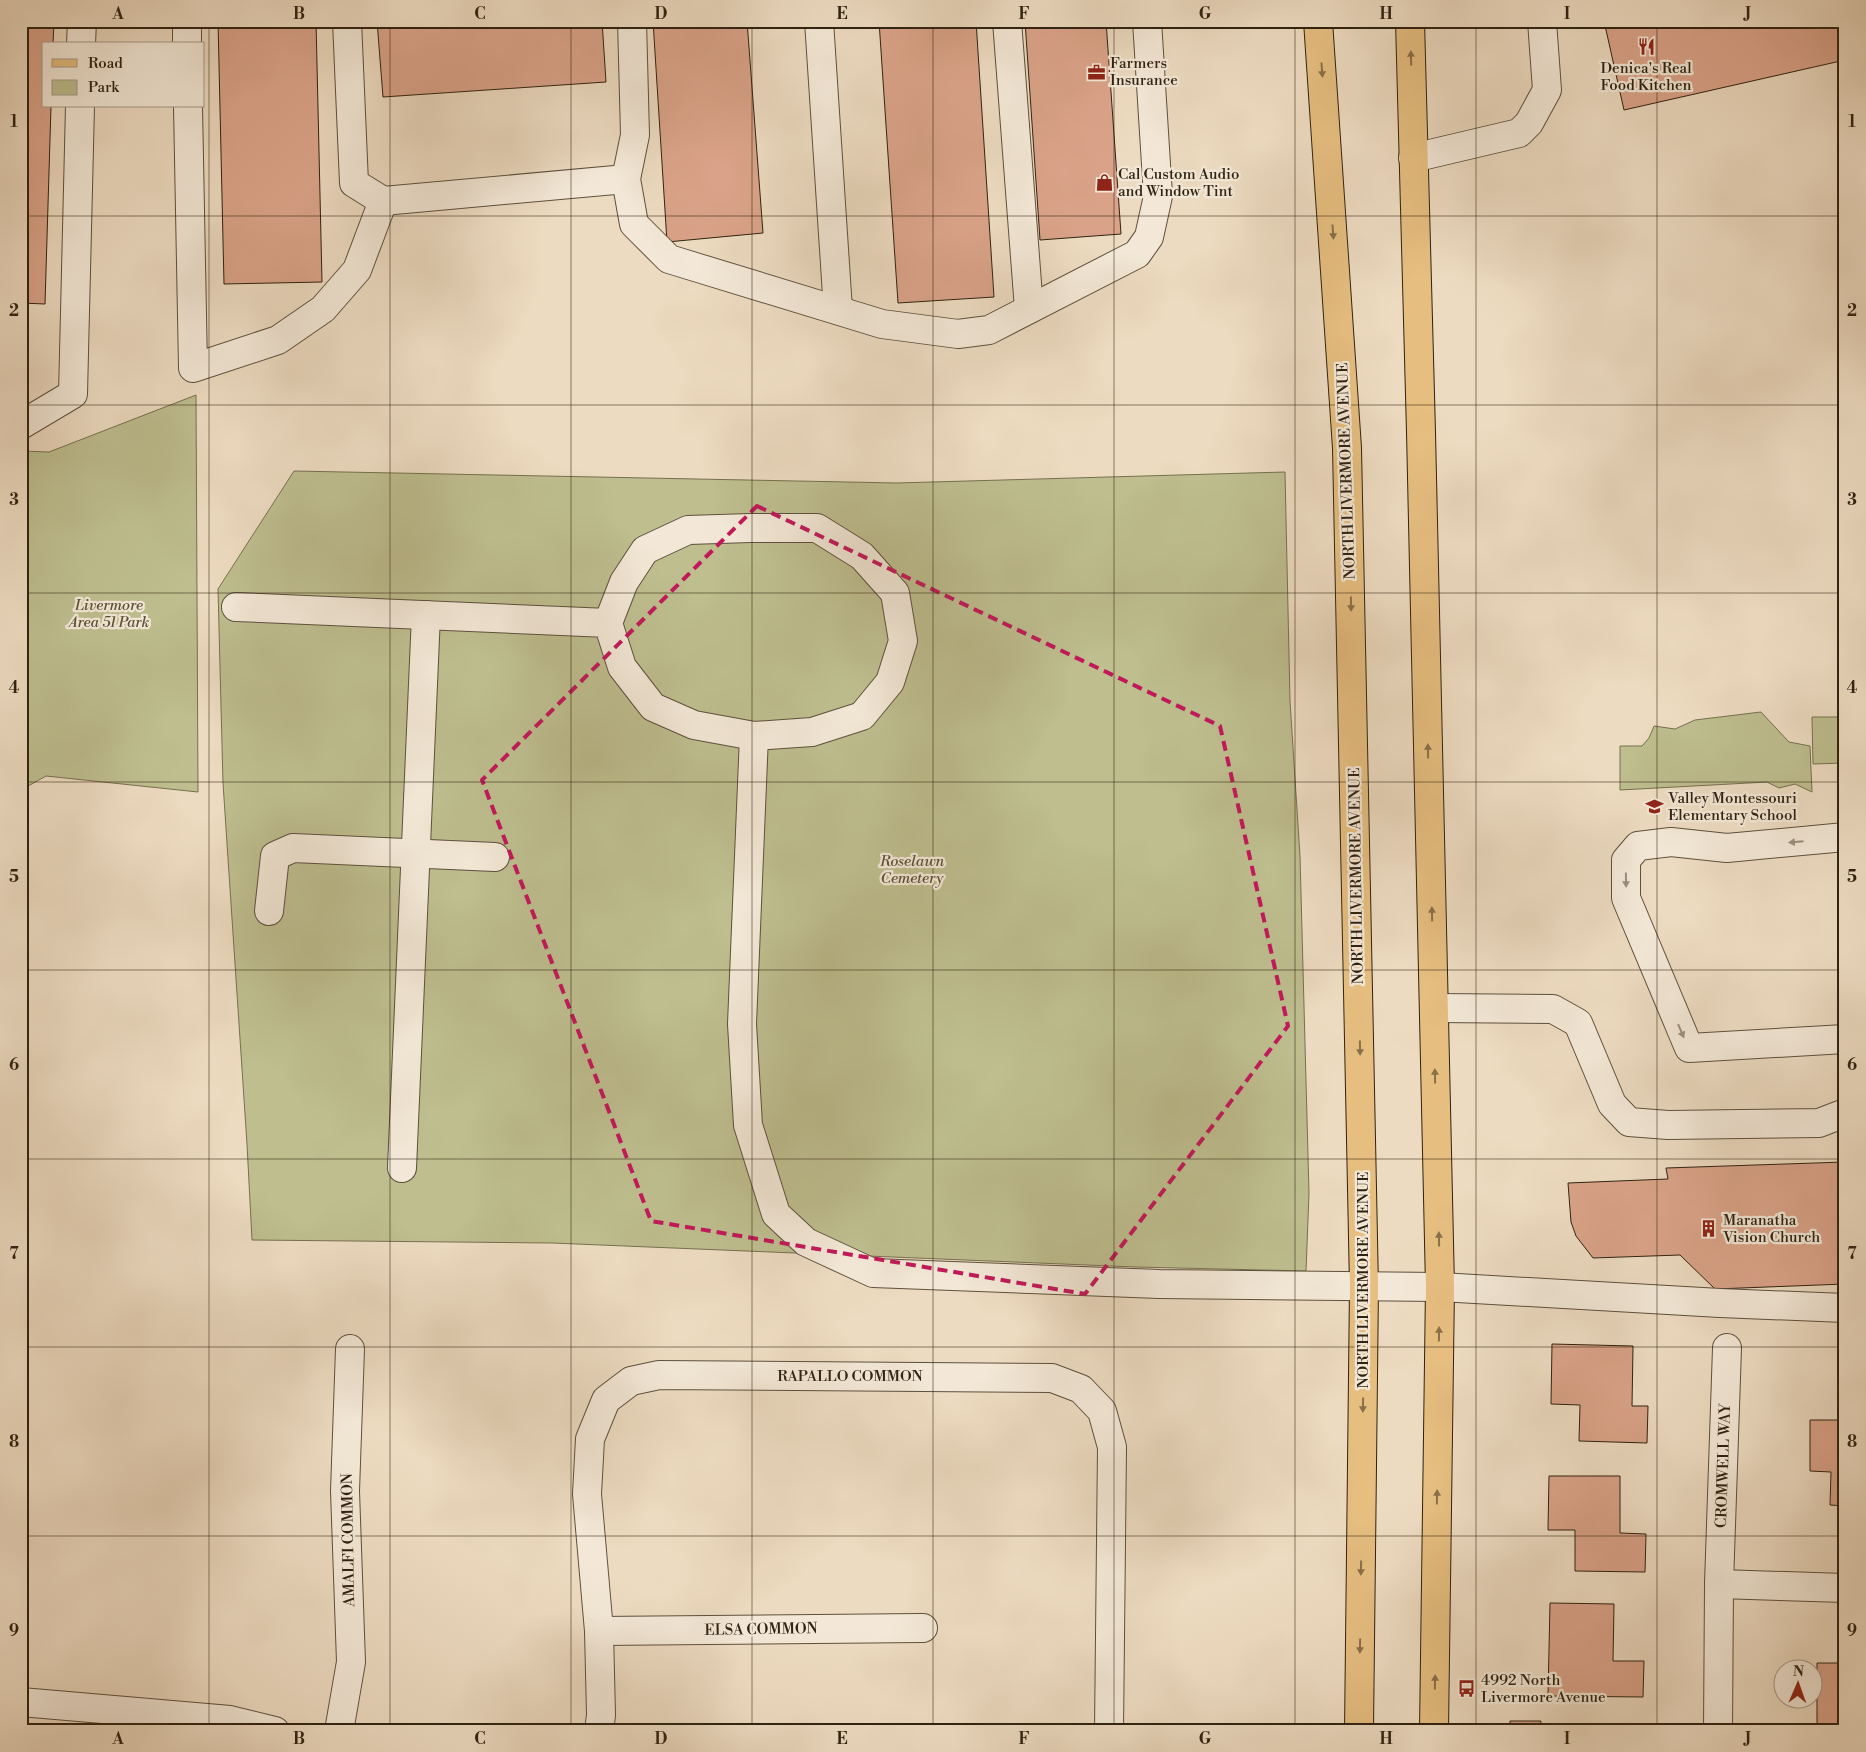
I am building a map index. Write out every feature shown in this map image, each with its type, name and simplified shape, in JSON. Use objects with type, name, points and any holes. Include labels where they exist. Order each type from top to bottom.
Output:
[{"type":"main road","name":"NORTH LIVERMORE AVENUE","points":[[1318,21],[1347,448],[1364,1286],[1359,1731]]},
{"type":"main road","points":[[1410,21],[1440,1287],[1434,1731]]},
{"type":"street","points":[[82,21],[82,42]]},
{"type":"street","points":[[187,21],[187,42]]},
{"type":"street","points":[[347,21],[354,183],[383,201],[626,179]]},
{"type":"street","points":[[632,21],[635,135],[626,179],[634,224],[669,259],[882,324],[958,334],[988,330],[1137,254],[1149,236],[1158,196],[1147,21]]},
{"type":"street","points":[[819,21],[838,310]]},
{"type":"street","points":[[1007,21],[1029,309]]},
{"type":"street","points":[[1413,158],[1519,133],[1529,123],[1547,90],[1542,21]]},
{"type":"street","points":[[21,424],[73,394],[80,108]]},
{"type":"street","points":[[188,108],[193,368],[278,340],[323,309],[357,270],[383,201]]},
{"type":"street","points":[[817,528],[862,556],[896,593],[902,641],[890,682],[862,716],[812,732],[754,736],[694,725],[653,707],[622,666],[608,622],[624,582],[645,550],[688,530],[817,528]]},
{"type":"street","points":[[236,607],[608,622]]},
{"type":"street","points":[[402,1168],[426,615]]},
{"type":"street","points":[[754,736],[742,1024],[748,1125],[776,1214],[806,1242],[873,1273],[1159,1284],[1440,1287],[1845,1308]]},
{"type":"street","points":[[1845,837],[1727,848],[1671,842],[1638,846],[1626,860],[1626,898],[1689,1048],[1845,1039]]},
{"type":"street","points":[[269,911],[275,856],[293,848],[495,857]]},
{"type":"street","points":[[1434,1008],[1553,1009],[1578,1023],[1612,1104],[1629,1122],[1668,1125],[1819,1122],[1845,1112]]},
{"type":"street","name":"CROMWELL WAY","points":[[1718,1731],[1719,1584],[1728,1348]]},
{"type":"street","name":"AMALFI COMMON","points":[[339,1731],[351,1662],[345,1490],[350,1349]]},
{"type":"street","name":"RAPALLO COMMON","points":[[599,1731],[601,1715],[599,1631],[587,1494],[590,1439],[606,1400],[630,1381],[659,1375],[1052,1378],[1081,1389],[1102,1411],[1112,1447],[1109,1731]]},
{"type":"street","points":[[1719,1584],[1845,1588]]},
{"type":"street","name":"ELSA COMMON","points":[[599,1631],[923,1628]]},
{"type":"street","points":[[21,1702],[230,1720],[275,1731]]},
{"type":"highlighted area","points":[[757,506],[1220,726],[1288,1026],[1085,1294],[651,1221],[482,780]]},
{"type":"green space","name":"Livermore Area 51 Park","points":[[196,395],[198,792],[46,776],[21,790],[21,451],[49,452]]},
{"type":"green space","name":"Roselawn Cemetery","points":[[294,471],[897,483],[1285,472],[1290,701],[1300,856],[1309,1193],[1306,1271],[1135,1267],[552,1243],[252,1240],[223,783],[218,589]]},
{"type":"green space","points":[[1761,712],[1789,742],[1810,746],[1812,792],[1795,784],[1779,788],[1767,782],[1620,790],[1620,746],[1642,746],[1649,738],[1654,726],[1675,729],[1695,720]]},
{"type":"green space","points":[[1812,717],[1845,717],[1845,763],[1813,764]]},
{"type":"building","points":[[21,21],[54,21],[53,42],[42,42],[42,108],[51,108],[45,304],[21,303]]},
{"type":"building","points":[[218,21],[316,21],[322,282],[224,284]]},
{"type":"building","points":[[377,21],[602,21],[606,82],[383,97]]},
{"type":"building","points":[[653,21],[747,21],[763,233],[667,242]]},
{"type":"building","points":[[879,21],[976,21],[994,297],[898,303]]},
{"type":"building","points":[[1025,21],[1106,21],[1121,234],[1040,240]]},
{"type":"building","points":[[1604,21],[1845,21],[1845,60],[1624,110]]},
{"type":"building","name":"Maranatha Vision Church","points":[[1845,1162],[1845,1284],[1715,1289],[1680,1255],[1593,1258],[1576,1236],[1571,1222],[1568,1183],[1668,1179],[1666,1168]]},
{"type":"building","points":[[1552,1344],[1633,1346],[1632,1406],[1648,1406],[1647,1443],[1579,1441],[1580,1405],[1551,1404]]},
{"type":"building","points":[[1810,1420],[1845,1420],[1845,1506],[1830,1505],[1831,1472],[1810,1471]]},
{"type":"building","points":[[1549,1476],[1620,1476],[1620,1533],[1646,1534],[1645,1572],[1575,1571],[1575,1530],[1548,1530]]},
{"type":"building","points":[[1550,1603],[1614,1604],[1613,1661],[1644,1661],[1643,1697],[1548,1696]]},
{"type":"building","points":[[1824,1663],[1845,1663],[1845,1731],[1794,1731],[1794,1724],[1817,1724],[1817,1710],[1824,1710]]},
{"type":"building","points":[[1510,1721],[1541,1721],[1540,1731],[1510,1731]]},
{"type":"building","points":[[1545,1729],[1619,1729],[1619,1731],[1545,1731]]},
{"type":"place","name":"Denica's Real Food Kitchen","points":[[1646,47]]},
{"type":"place","name":"Farmers Insurance","points":[[1096,72]]},
{"type":"place","name":"Cal Custom Audio and Window Tint","points":[[1104,183]]},
{"type":"place","name":"Valley Montessouri Elementary School","points":[[1654,807]]},
{"type":"place","name":"Maranatha Vision Church","points":[[1709,1229]]},
{"type":"place","name":"4992 North Livermore Avenue","points":[[1467,1689]]}]
